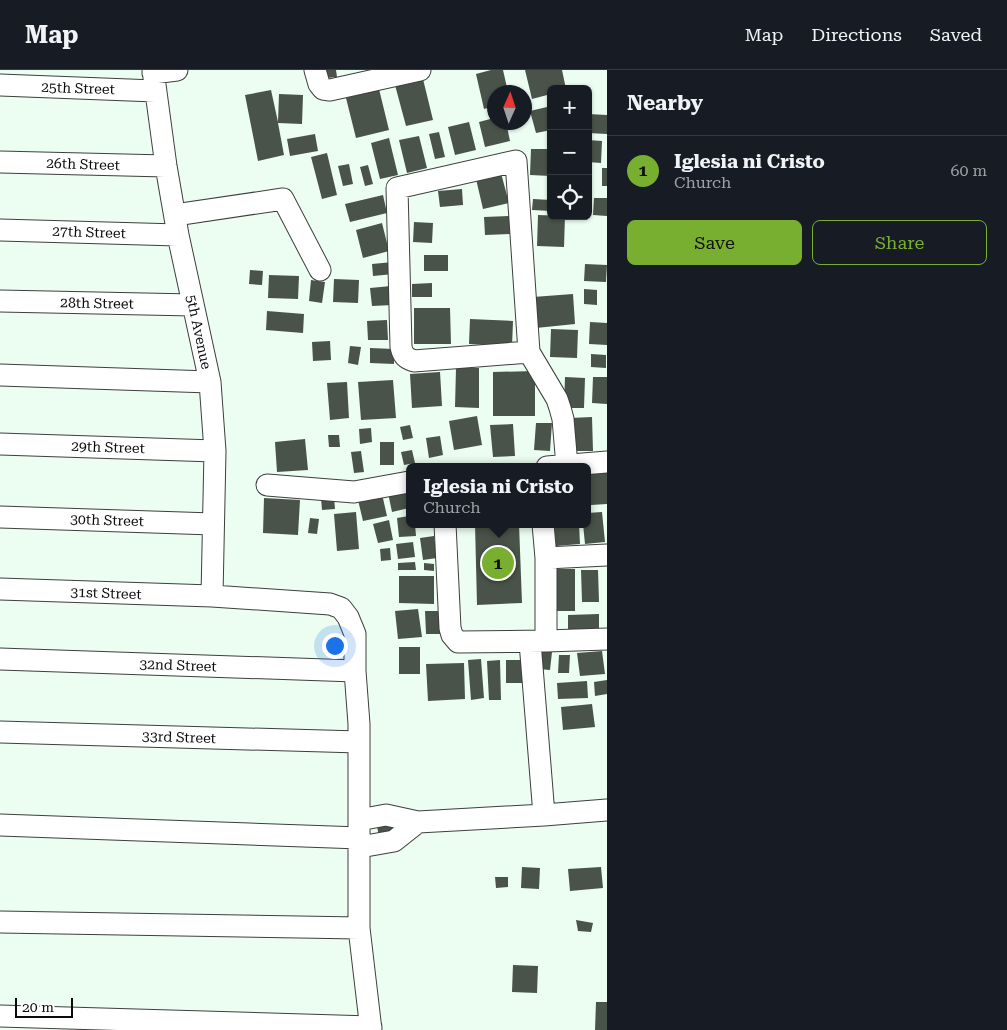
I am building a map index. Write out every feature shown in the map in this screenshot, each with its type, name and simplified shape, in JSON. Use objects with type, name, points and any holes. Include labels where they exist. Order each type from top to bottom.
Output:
[{"type":"street","name":"25th Street","points":[[0,85],[154,78],[177,70]]},
{"type":"street","points":[[315,70],[318,84],[323,89],[330,90],[420,70]]},
{"type":"street","name":"5th Avenue","points":[[154,78],[166,166],[210,382],[215,451],[212,596]]},
{"type":"street","points":[[529,352],[414,361],[406,358],[402,353],[401,347],[397,188],[516,161],[529,352],[557,399],[563,419],[557,463]]},
{"type":"street","name":"26th Street","points":[[0,162],[166,166]]},
{"type":"street","name":"27th Street","points":[[0,230],[177,225],[283,199],[320,270]]},
{"type":"street","name":"28th Street","points":[[0,301],[193,305]]},
{"type":"street","points":[[0,375],[210,382]]},
{"type":"street","name":"29th Street","points":[[0,444],[215,451]]},
{"type":"street","points":[[591,463],[607,462]]},
{"type":"street","points":[[267,486],[354,492],[406,483]]},
{"type":"street","name":"30th Street","points":[[0,517],[214,524]]},
{"type":"street","points":[[445,528],[452,635],[458,642],[607,639]]},
{"type":"street","points":[[543,528],[546,558],[538,641],[544,815]]},
{"type":"street","points":[[546,558],[607,555]]},
{"type":"street","name":"31st Street","points":[[0,589],[212,596],[330,604],[341,608],[348,617],[355,634],[355,672]]},
{"type":"street","name":"32nd Street","points":[[0,659],[355,672]]},
{"type":"street","points":[[0,1016],[371,1029],[359,928],[359,724],[355,672]]},
{"type":"street","name":"33rd Street","points":[[0,732],[358,742]]},
{"type":"street","points":[[0,825],[360,835],[394,841],[418,822],[607,810]]},
{"type":"street","points":[[0,922],[359,928]]},
{"type":"building","points":[[326,70],[336,70],[337,77],[326,78]]},
{"type":"building","points":[[491,70],[503,70],[506,85],[487,85],[487,108],[484,109],[476,74]]},
{"type":"building","points":[[525,70],[562,70],[565,85],[547,85],[547,95],[532,99],[532,85],[529,85]]},
{"type":"building","points":[[423,79],[433,120],[406,126],[395,85]]},
{"type":"building","points":[[379,89],[389,130],[356,138],[346,98]]},
{"type":"building","points":[[271,90],[278,122],[279,94],[303,95],[302,124],[278,123],[284,155],[258,161],[245,95]]},
{"type":"building","points":[[547,107],[547,131],[536,133],[532,111]]},
{"type":"building","points":[[592,114],[607,115],[607,134],[592,133]]},
{"type":"building","points":[[487,120],[487,130],[508,130],[510,141],[485,147],[479,122]]},
{"type":"building","points":[[469,122],[476,150],[455,155],[448,127]]},
{"type":"building","points":[[439,132],[445,157],[435,159],[429,134]]},
{"type":"building","points":[[315,134],[318,151],[290,156],[287,139]]},
{"type":"building","points":[[419,136],[427,168],[407,173],[399,140]]},
{"type":"building","points":[[389,138],[398,175],[380,179],[371,143]]},
{"type":"building","points":[[592,140],[602,141],[601,163],[592,162]]},
{"type":"building","points":[[531,149],[547,149],[547,176],[530,175]]},
{"type":"building","points":[[327,153],[337,195],[322,199],[311,157]]},
{"type":"building","points":[[349,164],[353,184],[343,186],[338,166]]},
{"type":"building","points":[[368,165],[373,184],[365,186],[360,167]]},
{"type":"building","points":[[602,168],[607,168],[607,186],[602,186]]},
{"type":"building","points":[[501,173],[509,203],[483,209],[476,179]]},
{"type":"building","points":[[462,189],[463,205],[440,207],[438,191]]},
{"type":"building","points":[[383,195],[387,213],[350,222],[345,204]]},
{"type":"building","points":[[594,198],[607,198],[607,216],[593,215]]},
{"type":"building","points":[[533,199],[547,200],[547,211],[532,210]]},
{"type":"building","points":[[538,215],[547,215],[547,220],[565,220],[564,247],[537,246]]},
{"type":"building","points":[[509,216],[510,234],[485,235],[484,217]]},
{"type":"building","points":[[414,222],[433,223],[432,243],[413,242]]},
{"type":"building","points":[[382,223],[389,251],[363,258],[356,230]]},
{"type":"building","points":[[424,255],[448,255],[448,271],[424,271]]},
{"type":"building","points":[[393,262],[394,274],[373,276],[372,264]]},
{"type":"building","points":[[585,264],[607,265],[606,282],[584,281]]},
{"type":"building","points":[[250,270],[263,271],[262,285],[249,284]]},
{"type":"building","points":[[269,275],[299,276],[298,299],[268,298]]},
{"type":"building","points":[[334,279],[359,280],[358,303],[333,302]]},
{"type":"building","points":[[311,280],[325,282],[322,303],[309,301]]},
{"type":"building","points":[[432,283],[432,297],[412,297],[412,284]]},
{"type":"building","points":[[391,286],[393,305],[372,306],[370,288]]},
{"type":"building","points":[[584,289],[597,290],[597,305],[584,304]]},
{"type":"building","points":[[573,294],[575,324],[536,328],[533,297]]},
{"type":"building","points":[[414,308],[450,308],[451,344],[414,344]]},
{"type":"building","points":[[267,311],[304,314],[303,333],[266,330]]},
{"type":"building","points":[[470,319],[513,321],[512,346],[469,344]]},
{"type":"building","points":[[387,320],[388,340],[368,340],[367,321]]},
{"type":"building","points":[[590,322],[607,323],[607,345],[589,344]]},
{"type":"building","points":[[551,329],[578,330],[577,358],[550,357]]},
{"type":"building","points":[[330,341],[331,360],[313,361],[312,342]]},
{"type":"building","points":[[350,346],[361,347],[358,365],[348,363]]},
{"type":"building","points":[[370,348],[394,349],[394,364],[370,363]]},
{"type":"building","points":[[591,354],[606,355],[606,368],[591,367]]},
{"type":"building","points":[[456,368],[479,368],[479,408],[455,407]]},
{"type":"building","points":[[535,371],[535,416],[493,416],[493,372]]},
{"type":"building","points":[[440,372],[442,406],[412,408],[410,374]]},
{"type":"building","points":[[565,377],[585,378],[584,408],[564,408]]},
{"type":"building","points":[[593,377],[607,377],[607,404],[592,403]]},
{"type":"building","points":[[393,380],[396,418],[361,420],[358,382]]},
{"type":"building","points":[[347,382],[349,418],[330,420],[327,383]]},
{"type":"building","points":[[477,416],[482,445],[454,450],[449,421]]},
{"type":"building","points":[[592,417],[593,451],[570,451],[570,418]]},
{"type":"building","points":[[536,423],[552,423],[550,451],[534,450]]},
{"type":"building","points":[[513,424],[515,456],[493,457],[490,425]]},
{"type":"building","points":[[410,425],[413,438],[403,440],[400,427]]},
{"type":"building","points":[[371,428],[372,442],[360,444],[359,429]]},
{"type":"building","points":[[328,435],[339,435],[340,447],[329,447]]},
{"type":"building","points":[[440,436],[443,455],[429,458],[426,438]]},
{"type":"building","points":[[305,439],[308,470],[277,472],[275,442]]},
{"type":"building","points":[[380,442],[394,442],[394,465],[380,465]]},
{"type":"building","points":[[412,450],[415,463],[406,463],[404,465],[401,452]]},
{"type":"building","points":[[361,451],[364,472],[354,473],[351,452]]},
{"type":"building","points":[[607,471],[607,504],[591,505],[591,472]]},
{"type":"building","points":[[406,490],[406,509],[392,512],[388,493]]},
{"type":"building","points":[[382,494],[387,516],[363,521],[358,500]]},
{"type":"building","points":[[334,497],[335,509],[322,510],[321,498]]},
{"type":"building","points":[[264,498],[300,500],[298,535],[263,533]]},
{"type":"building","points":[[356,512],[359,549],[337,551],[334,514]]},
{"type":"building","points":[[602,512],[605,542],[585,544],[583,528],[591,528],[591,513]]},
{"type":"building","points":[[406,516],[406,528],[415,528],[416,536],[399,537],[397,518]]},
{"type":"building","points":[[310,518],[319,519],[317,534],[308,533]]},
{"type":"building","points":[[389,520],[393,540],[378,543],[373,524]]},
{"type":"building","points":[[475,528],[519,528],[522,603],[477,605]]},
{"type":"building","points":[[554,528],[579,528],[580,544],[556,546]]},
{"type":"building","points":[[434,536],[437,558],[423,560],[420,538]]},
{"type":"building","points":[[413,542],[415,557],[398,559],[396,544]]},
{"type":"building","points":[[390,548],[391,560],[381,561],[380,549]]},
{"type":"building","points":[[415,562],[416,570],[398,570],[398,563]]},
{"type":"building","points":[[424,563],[434,564],[434,571],[424,570]]},
{"type":"building","points":[[556,569],[575,569],[575,611],[557,611]]},
{"type":"building","points":[[581,570],[598,570],[599,602],[582,602]]},
{"type":"building","points":[[399,576],[434,576],[434,604],[399,603]]},
{"type":"building","points":[[418,609],[422,637],[398,639],[395,611]]},
{"type":"building","points":[[425,611],[443,611],[443,634],[426,634]]},
{"type":"building","points":[[599,614],[599,637],[568,638],[568,615]]},
{"type":"building","points":[[399,647],[420,647],[420,674],[399,674]]},
{"type":"building","points":[[539,651],[552,652],[550,670],[538,669]]},
{"type":"building","points":[[602,651],[605,674],[580,676],[577,653]]},
{"type":"building","points":[[559,655],[570,655],[569,673],[558,673]]},
{"type":"building","points":[[481,659],[484,698],[471,700],[468,660]]},
{"type":"building","points":[[500,660],[501,700],[489,700],[487,661]]},
{"type":"building","points":[[506,660],[525,660],[525,683],[506,683]]},
{"type":"building","points":[[464,663],[465,699],[428,701],[426,664]]},
{"type":"building","points":[[607,680],[607,694],[595,696],[594,682]]},
{"type":"building","points":[[587,681],[588,698],[558,699],[557,683]]},
{"type":"building","points":[[592,704],[595,727],[563,730],[561,707]]},
{"type":"building","points":[[391,823],[393,834],[379,837],[377,826]]},
{"type":"building","points":[[522,867],[540,868],[539,889],[521,888]]},
{"type":"building","points":[[601,867],[603,888],[570,891],[568,869]]},
{"type":"building","points":[[495,877],[508,877],[508,887],[496,888]]},
{"type":"building","points":[[576,920],[593,923],[591,932],[578,931]]},
{"type":"building","points":[[513,965],[538,966],[537,993],[512,992]]},
{"type":"building","points":[[596,1002],[607,1002],[607,1030],[595,1030]]},
{"type":"place","name":"Iglesia ni Cristo","points":[[498,563]]}]
